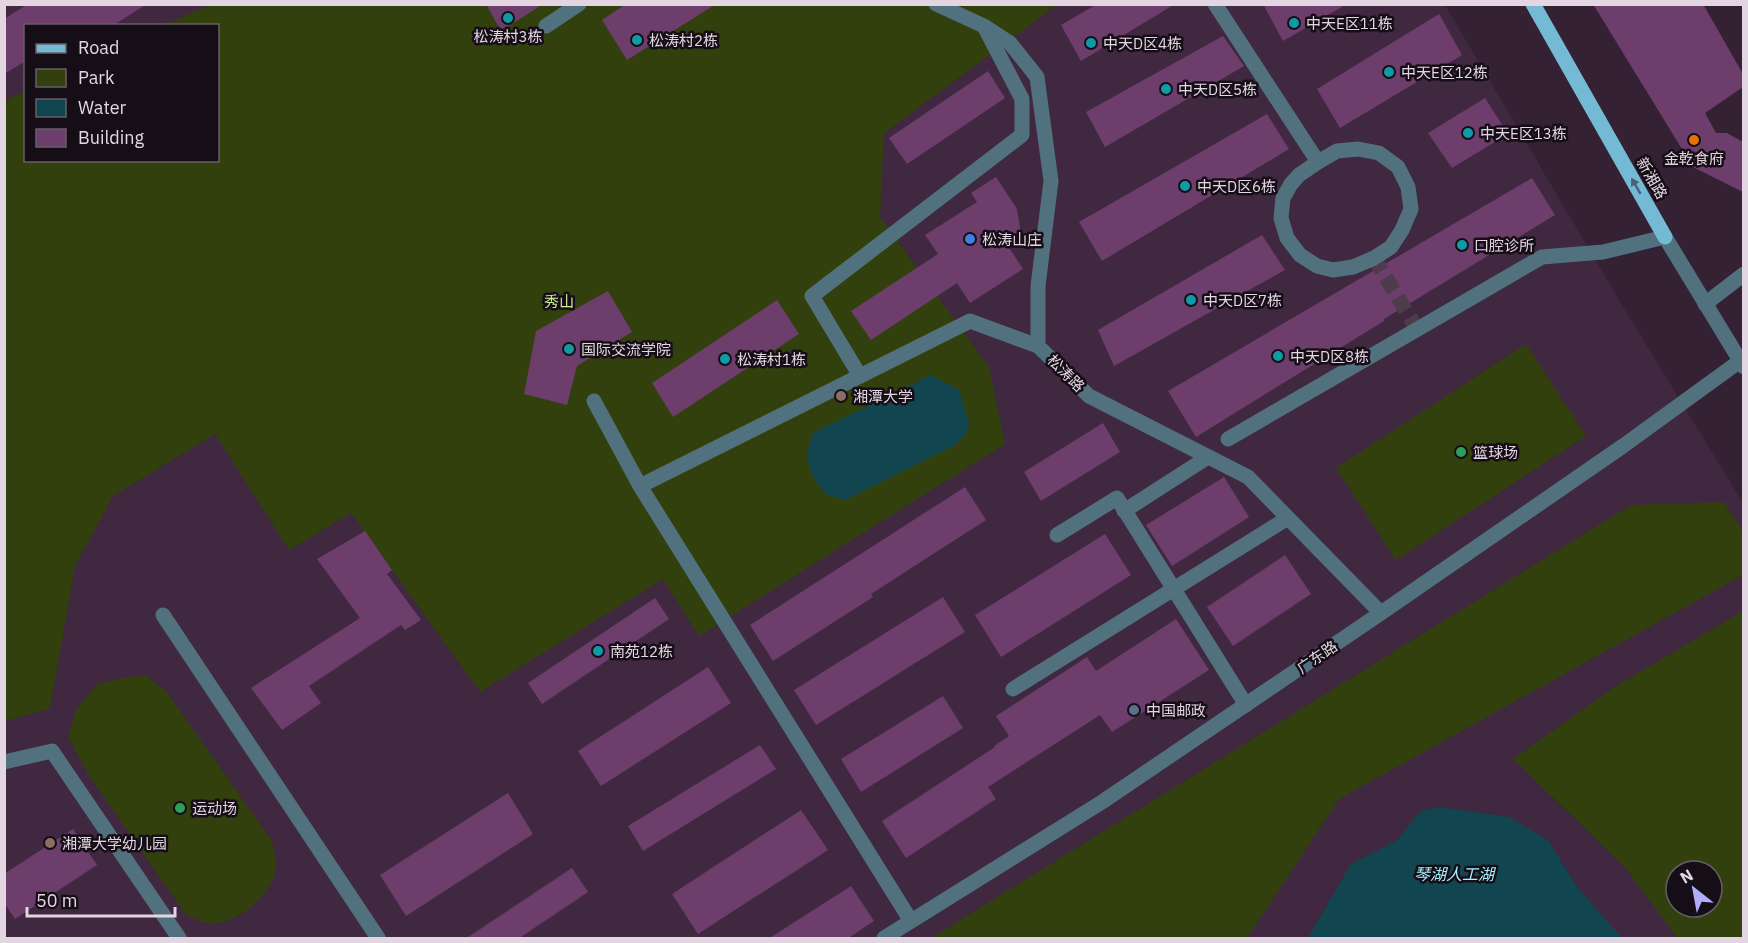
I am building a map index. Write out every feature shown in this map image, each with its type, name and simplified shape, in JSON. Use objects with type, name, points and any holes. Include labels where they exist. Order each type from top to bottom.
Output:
[{"type":"main road","name":"新湘路","points":[[1533,4],[1665,237]]},
{"type":"street","points":[[546,26],[579,4]]},
{"type":"street","name":"松涛路","points":[[936,4],[984,26],[1010,43],[1037,77],[1052,181],[1038,286],[1038,346],[1089,396],[1248,477],[1381,613]]},
{"type":"street","points":[[1215,4],[1318,162]]},
{"type":"street","points":[[860,376],[812,296],[1022,135],[1022,99],[984,26]]},
{"type":"street","points":[[1358,149],[1378,153],[1398,167],[1408,187],[1411,209],[1402,230],[1391,247],[1374,258],[1353,267],[1333,270],[1317,266],[1300,255],[1287,238],[1281,218],[1282,198],[1299,175],[1318,162],[1337,151],[1358,149]]},
{"type":"street","points":[[1228,439],[1542,257],[1603,252],[1665,237]]},
{"type":"street","name":"新湘路","points":[[1665,237],[1742,364]]},
{"type":"street","points":[[1705,304],[1743,274]]},
{"type":"street","points":[[640,486],[970,321],[1038,346]]},
{"type":"street","name":"广东路","points":[[884,939],[1102,802],[1742,364]]},
{"type":"street","points":[[594,401],[640,486],[911,921]]},
{"type":"street","points":[[1124,511],[1208,457]]},
{"type":"street","points":[[1057,535],[1117,498],[1246,705]]},
{"type":"street","points":[[1013,689],[1288,518]]},
{"type":"street","points":[[163,615],[377,938]]},
{"type":"street","points":[[4,762],[52,751],[179,939]]},
{"type":"shaded area","name":"湘潭大学","points":[[5,5],[1445,5],[1622,305],[1743,503],[1743,938],[5,938]]},
{"type":"green space","name":"秀山","points":[[209,5],[1057,5],[884,133],[880,217],[989,367],[1005,444],[699,636],[663,579],[480,692],[351,513],[289,550],[215,434],[113,496],[75,566],[50,708],[5,721],[4,101],[24,91],[24,162],[219,162],[219,24],[166,24]]},
{"type":"green space","name":"篮球场","points":[[1526,344],[1586,436],[1396,560],[1336,468]]},
{"type":"green space","points":[[1724,502],[1743,532],[1743,575],[1339,799],[1247,938],[931,938],[1631,505]]},
{"type":"green space","points":[[1743,611],[1743,938],[1677,938],[1625,867],[1513,759],[1616,686]]},
{"type":"green space","name":"运动场","points":[[146,676],[166,691],[272,841],[276,866],[273,879],[260,899],[230,920],[208,923],[186,915],[88,774],[68,736],[77,708],[98,684],[126,677]]},
{"type":"water","points":[[931,375],[959,390],[969,423],[966,434],[955,445],[845,500],[828,495],[817,483],[810,470],[807,453],[813,433]]},
{"type":"water","name":"琴湖人工湖","points":[[1438,807],[1509,817],[1548,840],[1576,886],[1622,938],[1308,938],[1351,864],[1398,840],[1419,812]]},
{"type":"building","points":[[28,4],[147,4],[115,24],[24,24],[24,62],[4,74],[4,19]]},
{"type":"building","name":"松涛村3栋","points":[[486,4],[543,4],[501,31]]},
{"type":"building","name":"松涛村2栋","points":[[626,4],[716,4],[627,60],[602,20]]},
{"type":"building","name":"中天D区4栋","points":[[1097,4],[1175,4],[1081,61],[1061,25]]},
{"type":"building","name":"中天E区11栋","points":[[1263,4],[1347,4],[1283,41]]},
{"type":"building","points":[[1593,4],[1703,4],[1743,74],[1743,87],[1705,113],[1716,133],[1727,133],[1743,142],[1743,192],[1693,167]]},
{"type":"building","name":"中天E区12栋","points":[[1439,14],[1462,55],[1340,128],[1317,89]]},
{"type":"building","name":"中天D区5栋","points":[[1223,36],[1244,66],[1105,147],[1086,112]]},
{"type":"building","points":[[988,71],[1005,98],[907,164],[889,138]]},
{"type":"building","name":"中天E区13栋","points":[[1485,98],[1508,134],[1452,168],[1428,133]]},
{"type":"building","name":"中天D区6栋","points":[[1267,114],[1289,149],[1102,261],[1079,222]]},
{"type":"building","name":"松涛山庄","points":[[996,177],[1017,209],[1021,234],[1006,243],[1023,269],[970,303],[957,283],[871,340],[851,311],[938,254],[925,235],[977,202],[971,193]]},
{"type":"building","points":[[1532,178],[1555,215],[1196,437],[1168,391]]},
{"type":"building","name":"中天D区7栋","points":[[1262,235],[1285,270],[1114,366],[1098,330]]},
{"type":"building","name":"国际交流学院","points":[[608,291],[632,332],[577,366],[567,405],[524,394],[536,331]]},
{"type":"building","name":"松涛村1栋","points":[[777,300],[799,334],[673,417],[652,383]]},
{"type":"building","points":[[1103,423],[1120,452],[1041,501],[1024,472]]},
{"type":"building","points":[[1224,477],[1249,517],[1172,566],[1146,525]]},
{"type":"building","points":[[965,487],[986,520],[871,594],[873,597],[773,661],[750,625]]},
{"type":"building","points":[[365,531],[392,570],[387,574],[421,620],[405,630],[401,625],[309,686],[321,703],[282,730],[251,688],[360,618],[317,559]]},
{"type":"building","points":[[1105,534],[1131,575],[1001,657],[975,615]]},
{"type":"building","points":[[1285,555],[1311,594],[1233,646],[1207,607]]},
{"type":"building","points":[[943,597],[965,632],[816,725],[794,690]]},
{"type":"building","name":"南苑12栋","points":[[655,598],[669,619],[542,704],[528,683]]},
{"type":"building","points":[[1176,619],[1209,670],[1112,732],[1100,715],[988,787],[996,799],[906,858],[882,821],[1009,736],[996,716],[1087,657],[1096,671]]},
{"type":"building","points":[[708,667],[731,703],[601,786],[578,751]]},
{"type":"building","points":[[943,696],[963,728],[861,792],[841,759]]},
{"type":"building","points":[[760,745],[776,769],[643,851],[628,826]]},
{"type":"building","points":[[508,793],[533,834],[406,916],[380,875]]},
{"type":"building","points":[[801,810],[828,850],[698,934],[672,894]]},
{"type":"building","points":[[73,829],[97,865],[15,919],[4,903],[4,874]]},
{"type":"building","points":[[572,868],[588,892],[518,939],[465,939]]},
{"type":"building","points":[[851,886],[874,921],[847,939],[768,939]]},
{"type":"tunnel","points":[[1374,258],[1417,329]]},
{"type":"place","name":"松涛村3栋","points":[[508,18]]},
{"type":"place","name":"中天E区11栋","points":[[1294,23]]},
{"type":"place","name":"松涛村2栋","points":[[637,40]]},
{"type":"place","name":"中天D区4栋","points":[[1091,43]]},
{"type":"place","name":"中天E区12栋","points":[[1389,72]]},
{"type":"place","name":"中天D区5栋","points":[[1166,89]]},
{"type":"place","name":"中天E区13栋","points":[[1468,133]]},
{"type":"place","name":"金乾食府","points":[[1694,140]]},
{"type":"place","name":"中天D区6栋","points":[[1185,186]]},
{"type":"place","name":"松涛山庄","points":[[970,239]]},
{"type":"place","name":"口腔诊所","points":[[1462,245]]},
{"type":"place","name":"中天D区7栋","points":[[1191,300]]},
{"type":"place","name":"国际交流学院","points":[[569,349]]},
{"type":"place","name":"中天D区8栋","points":[[1278,356]]},
{"type":"place","name":"松涛村1栋","points":[[725,359]]},
{"type":"place","name":"湘潭大学","points":[[841,396]]},
{"type":"place","name":"篮球场","points":[[1461,452]]},
{"type":"place","name":"南苑12栋","points":[[598,651]]},
{"type":"place","name":"中国邮政","points":[[1134,710]]},
{"type":"place","name":"运动场","points":[[180,808]]},
{"type":"place","name":"湘潭大学幼儿园","points":[[50,843]]}]
